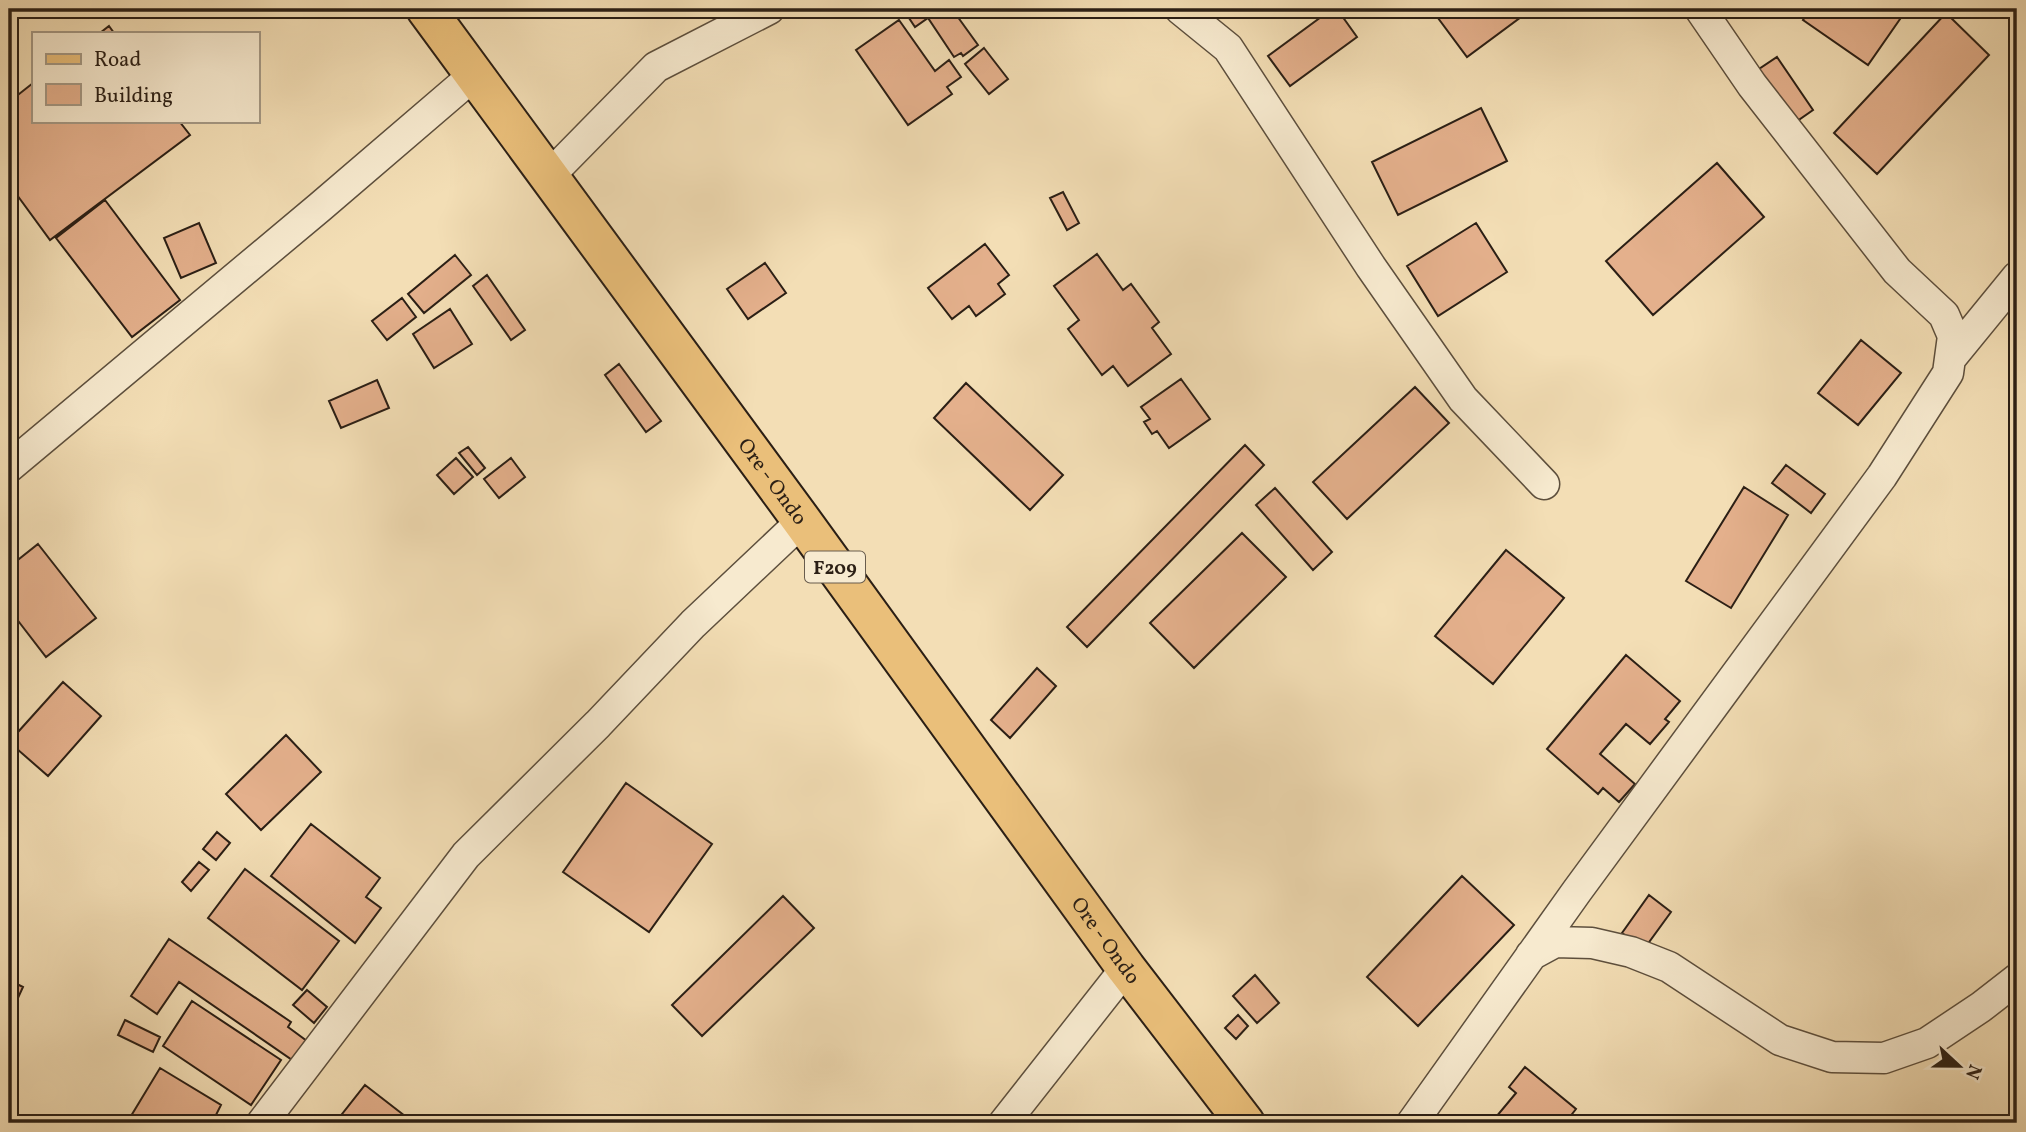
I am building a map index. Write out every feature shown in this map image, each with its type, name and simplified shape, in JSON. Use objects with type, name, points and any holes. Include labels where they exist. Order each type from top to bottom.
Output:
[{"type":"main road","name":"Ore - Ondo","points":[[426,9],[1126,968],[1245,1123]]},
{"type":"street","points":[[549,176],[656,67],[769,9]]},
{"type":"street","points":[[1180,9],[1228,48],[1371,267],[1463,399],[1544,484]]},
{"type":"street","points":[[1412,1123],[1531,955],[1882,476],[1948,373],[1953,336],[1944,315],[1896,271],[1752,85],[1700,9]]},
{"type":"street","points":[[9,467],[474,75]]},
{"type":"street","points":[[1950,359],[2017,277]]},
{"type":"street","points":[[262,1123],[466,855],[598,724],[693,624],[802,521]]},
{"type":"street","points":[[1531,955],[1555,942],[1592,943],[1631,952],[1669,967],[1780,1040],[1832,1057],[1884,1058],[1927,1042],[1981,1007],[2017,979]]},
{"type":"street","points":[[1004,1123],[1126,968]]},
{"type":"building","points":[[903,9],[952,9],[978,45],[963,56],[961,53],[954,57],[928,18],[915,27]]},
{"type":"building","points":[[1332,9],[1337,9],[1357,37],[1290,86],[1268,56]]},
{"type":"building","points":[[1451,9],[1514,9],[1521,17],[1467,57],[1438,18]]},
{"type":"building","points":[[1811,9],[1907,9],[1868,65],[1803,20]]},
{"type":"building","points":[[1946,13],[1989,55],[1877,174],[1834,133]]},
{"type":"building","points":[[899,20],[935,71],[949,60],[961,77],[947,87],[952,94],[908,125],[856,50]]},
{"type":"building","points":[[109,26],[113,32],[101,32]]},
{"type":"building","points":[[984,48],[1008,79],[989,94],[965,64]]},
{"type":"building","points":[[1777,57],[1813,110],[1790,126],[1753,73]]},
{"type":"building","points":[[32,84],[32,122],[180,122],[190,135],[50,240],[9,184],[9,102]]},
{"type":"building","points":[[1481,108],[1507,161],[1398,215],[1372,162]]},
{"type":"building","points":[[1717,163],[1764,217],[1653,315],[1606,261]]},
{"type":"building","points":[[1063,192],[1079,223],[1067,230],[1050,198]]},
{"type":"building","points":[[105,200],[180,300],[132,337],[56,238]]},
{"type":"building","points":[[199,223],[216,263],[181,278],[164,238]]},
{"type":"building","points":[[1476,223],[1507,272],[1438,316],[1407,266]]},
{"type":"building","points":[[985,244],[1009,275],[998,284],[1005,294],[976,316],[969,306],[952,319],[928,288]]},
{"type":"building","points":[[1097,254],[1123,290],[1131,284],[1159,322],[1152,328],[1171,354],[1128,386],[1113,366],[1102,375],[1068,329],[1079,320],[1054,286]]},
{"type":"building","points":[[455,255],[471,275],[424,313],[408,294]]},
{"type":"building","points":[[765,263],[786,293],[748,319],[727,289]]},
{"type":"building","points":[[487,275],[525,330],[511,340],[473,286]]},
{"type":"building","points":[[402,298],[416,317],[387,340],[372,321]]},
{"type":"building","points":[[450,309],[472,344],[434,368],[413,334]]},
{"type":"building","points":[[1861,340],[1901,373],[1858,425],[1818,393]]},
{"type":"building","points":[[619,364],[661,421],[646,432],[605,375]]},
{"type":"building","points":[[1181,379],[1210,419],[1169,448],[1157,431],[1152,434],[1144,422],[1150,419],[1141,407]]},
{"type":"building","points":[[377,380],[389,408],[341,428],[329,401]]},
{"type":"building","points":[[966,383],[1063,475],[1030,510],[934,418]]},
{"type":"building","points":[[1415,387],[1449,423],[1347,519],[1313,482]]},
{"type":"building","points":[[1245,445],[1264,465],[1087,647],[1067,627]]},
{"type":"building","points":[[468,447],[485,468],[477,475],[459,453]]},
{"type":"building","points":[[456,458],[473,477],[454,494],[437,475]]},
{"type":"building","points":[[511,458],[525,477],[499,498],[484,479]]},
{"type":"building","points":[[1786,465],[1825,494],[1811,513],[1772,483]]},
{"type":"building","points":[[1744,487],[1788,515],[1731,608],[1686,581]]},
{"type":"building","points":[[1275,488],[1332,552],[1313,570],[1256,505]]},
{"type":"building","points":[[1242,533],[1286,577],[1194,668],[1150,623]]},
{"type":"building","points":[[38,544],[96,618],[46,657],[9,609],[9,567]]},
{"type":"building","points":[[1506,550],[1564,598],[1493,684],[1435,636]]},
{"type":"building","points":[[1626,655],[1680,701],[1665,719],[1669,722],[1650,744],[1626,724],[1600,754],[1635,784],[1619,802],[1603,788],[1598,794],[1547,749]]},
{"type":"building","points":[[1037,668],[1056,686],[1010,738],[991,720]]},
{"type":"building","points":[[63,682],[101,716],[48,776],[9,742]]},
{"type":"building","points":[[286,735],[321,772],[261,830],[226,794]]},
{"type":"building","points":[[626,783],[712,844],[649,932],[563,872]]},
{"type":"building","points":[[311,824],[380,878],[366,897],[381,908],[355,943],[271,876]]},
{"type":"building","points":[[217,832],[230,843],[216,860],[203,849]]},
{"type":"building","points":[[199,862],[209,870],[191,891],[182,882]]},
{"type":"building","points":[[245,869],[339,941],[302,990],[208,918]]},
{"type":"building","points":[[1462,876],[1514,925],[1418,1026],[1367,977]]},
{"type":"building","points":[[1649,895],[1671,912],[1644,949],[1622,933]]},
{"type":"building","points":[[783,896],[814,928],[702,1036],[672,1005]]},
{"type":"building","points":[[169,939],[291,1022],[288,1027],[311,1044],[298,1064],[179,982],[157,1014],[131,996]]},
{"type":"building","points":[[1255,975],[1279,1003],[1257,1023],[1233,996]]},
{"type":"building","points":[[9,980],[23,987],[12,1011],[9,1009]]},
{"type":"building","points":[[307,990],[327,1007],[314,1023],[293,1005]]},
{"type":"building","points":[[192,1001],[281,1060],[251,1105],[163,1046]]},
{"type":"building","points":[[1238,1015],[1248,1026],[1236,1039],[1225,1028]]},
{"type":"building","points":[[125,1020],[160,1037],[153,1052],[118,1035]]},
{"type":"building","points":[[1525,1067],[1576,1109],[1565,1123],[1554,1123],[1548,1119],[1545,1123],[1491,1123],[1516,1093],[1509,1087]]},
{"type":"building","points":[[160,1068],[221,1105],[212,1123],[142,1123],[131,1116]]},
{"type":"building","points":[[365,1085],[414,1123],[335,1123]]}]
